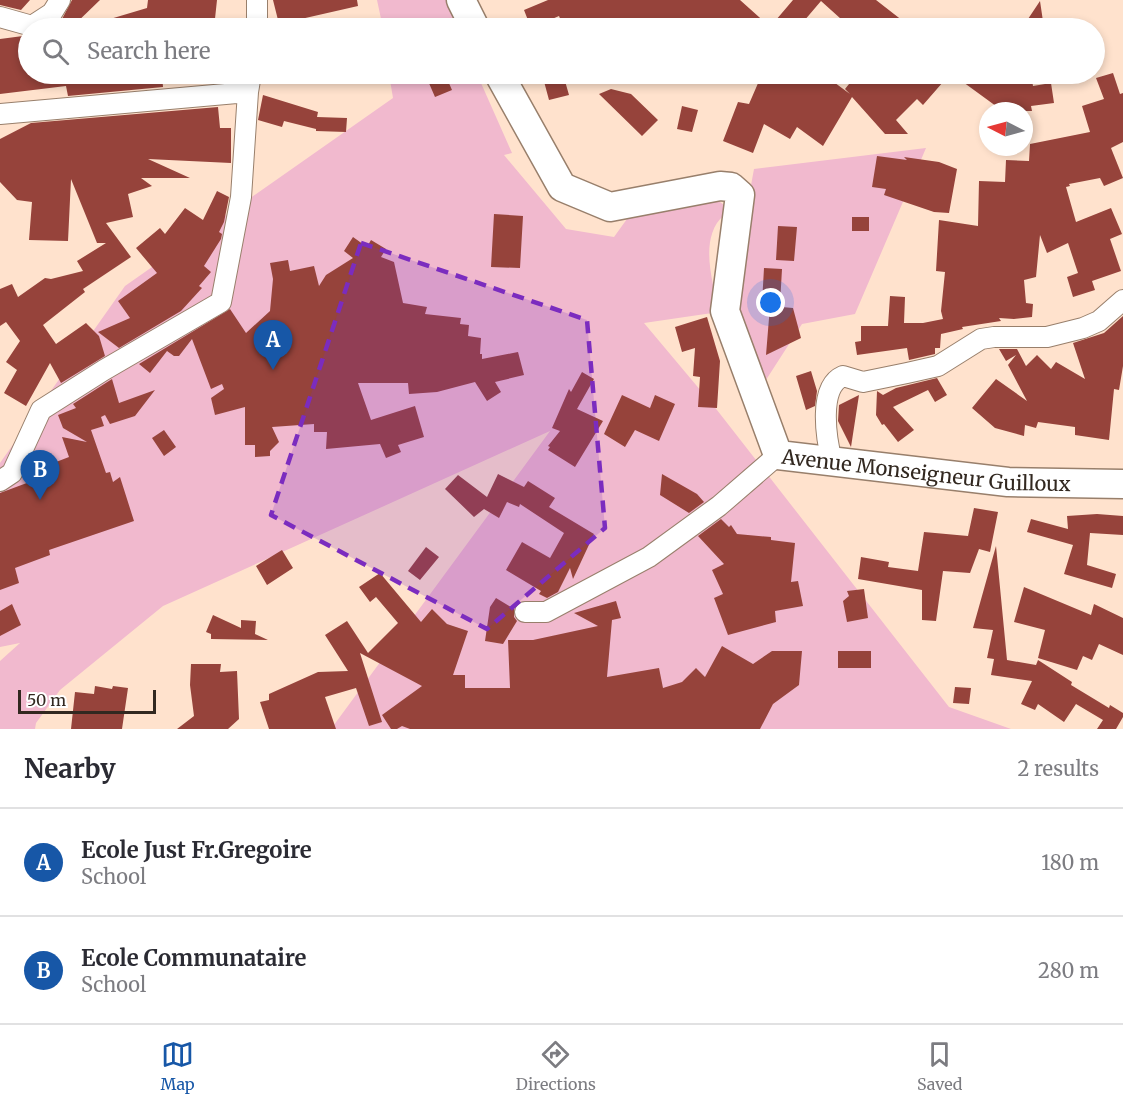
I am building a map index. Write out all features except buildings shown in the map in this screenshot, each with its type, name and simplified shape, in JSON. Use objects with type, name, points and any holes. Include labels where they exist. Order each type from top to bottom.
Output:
[{"type":"street","points":[[44,18],[52,13],[60,0]]},
{"type":"street","points":[[257,0],[257,18]]},
{"type":"street","points":[[461,0],[470,18]]},
{"type":"street","points":[[0,17],[18,22]]},
{"type":"street","points":[[0,114],[242,84]]},
{"type":"street","points":[[0,481],[12,473],[40,410],[221,302],[242,197],[250,84]]},
{"type":"street","name":"Avenue Monseigneur Guilloux","points":[[505,84],[562,187],[610,207],[720,186],[732,187],[740,195],[725,311],[778,455],[1008,482],[1123,484]]},
{"type":"street","points":[[832,461],[826,437],[826,407],[831,386],[836,379],[843,376],[863,382],[938,366],[981,339],[1047,337],[1083,328],[1099,321],[1123,300]]},
{"type":"street","points":[[525,612],[546,612],[649,557],[719,506],[778,455]]},
{"type":"highlighted area","points":[[361,243],[587,320],[605,528],[487,629],[271,515]]},
{"type":"shaded area","points":[[377,0],[447,0],[453,18],[381,18]]},
{"type":"shaded area","points":[[391,84],[481,84],[512,153],[504,155],[566,229],[614,237],[632,212],[716,199],[724,205],[724,215],[711,236],[709,248],[711,274],[719,312],[644,323],[717,410],[949,707],[1011,729],[331,729],[550,431],[163,606],[60,690],[36,723],[35,729],[0,729],[0,661],[20,643],[0,647],[0,463],[125,286],[393,98]]},
{"type":"shaded area","points":[[926,148],[855,314],[802,324],[764,383],[732,313],[740,245],[754,169]]},
{"type":"place","name":"Ecole Just Fr.Gregoire","points":[[273,370]]},
{"type":"place","name":"Ecole Communataire","points":[[40,500]]}]
